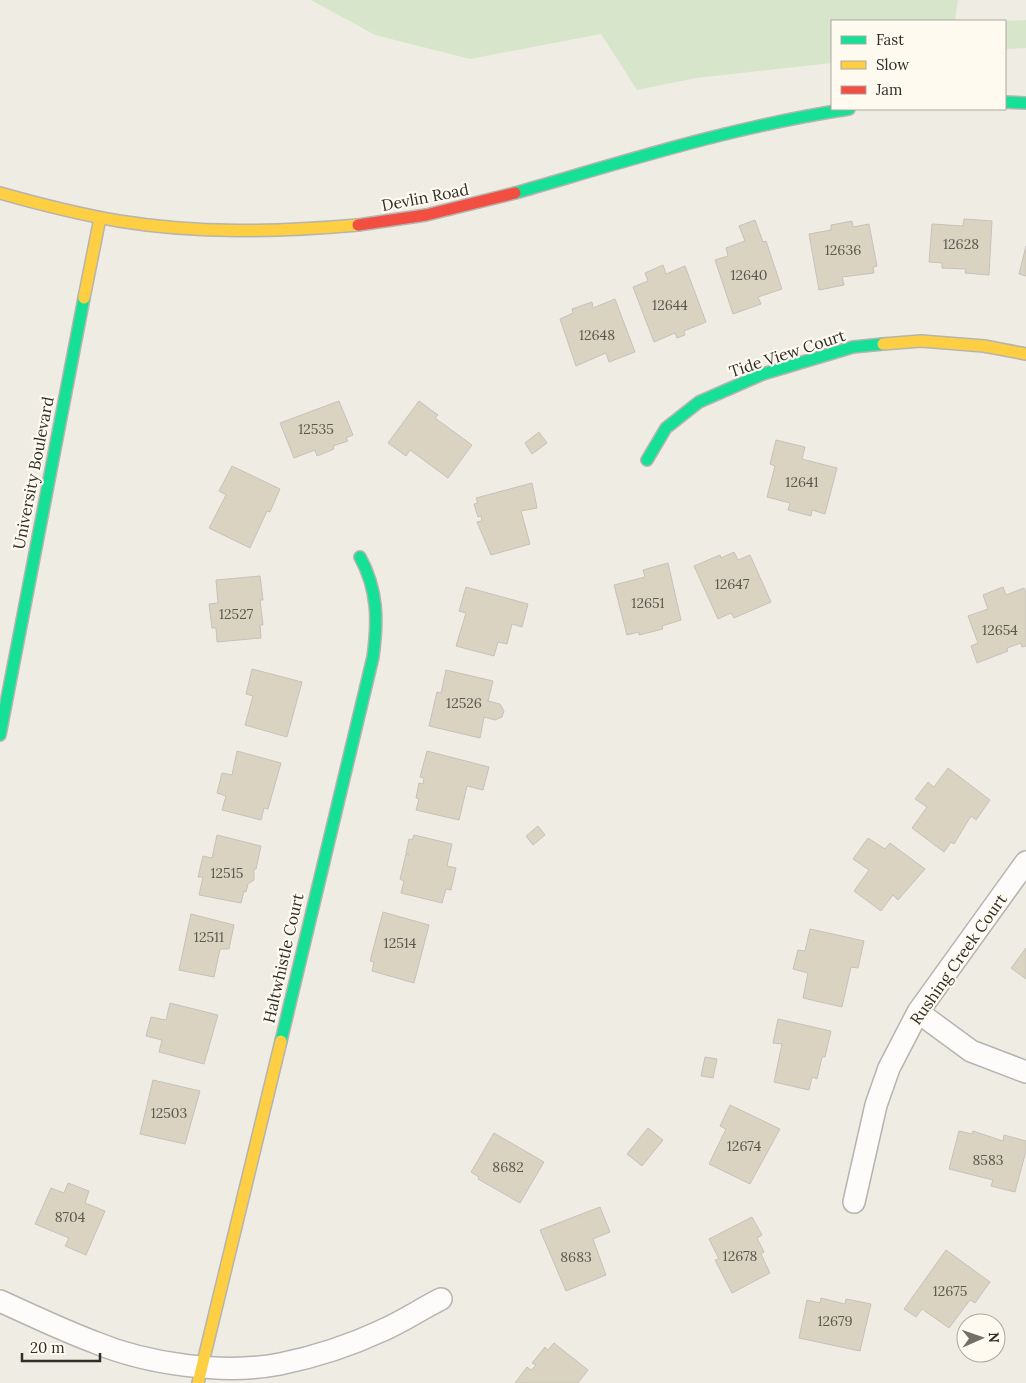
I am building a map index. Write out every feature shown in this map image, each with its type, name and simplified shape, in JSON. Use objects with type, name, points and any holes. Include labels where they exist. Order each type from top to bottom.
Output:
[{"type":"street","points":[[1006,102],[1026,103]]},
{"type":"street","name":"Devlin Road","points":[[0,193],[33,203],[100,218],[186,229],[258,232],[331,229],[417,216],[486,201],[633,157],[717,135],[842,110]]},
{"type":"street","name":"University Boulevard","points":[[0,735],[100,218]]},
{"type":"street","name":"Tide View Court","points":[[647,460],[666,428],[699,402],[763,374],[853,347],[921,341],[984,346],[1026,354]]},
{"type":"street","name":"Haltwhistle Court","points":[[200,1375],[373,657],[378,628],[376,598],[368,570],[360,557]]},
{"type":"street","name":"Rushing Creek Court","points":[[854,1202],[876,1105],[889,1068],[918,1012],[1026,862]]},
{"type":"street","points":[[918,1012],[971,1050],[1026,1072]]},
{"type":"street","points":[[0,1301],[95,1343],[200,1375],[279,1364],[331,1351],[382,1331],[441,1299]]},
{"type":"green space","points":[[311,0],[958,0],[955,20],[831,20],[831,63],[696,78],[637,90],[601,34],[470,59],[375,35]]},
{"type":"green space","points":[[1026,20],[1026,48],[1006,49],[1006,21]]},
{"type":"building","points":[[964,219],[992,221],[989,275],[965,273],[966,269],[942,268],[942,263],[929,262],[932,224],[963,226]]},
{"type":"building","points":[[755,220],[763,242],[766,241],[782,289],[758,297],[761,304],[733,314],[715,260],[728,256],[726,248],[745,241],[739,226]]},
{"type":"building","points":[[852,221],[853,227],[869,224],[877,266],[873,267],[874,273],[842,277],[844,285],[819,290],[809,234],[831,230],[831,225]]},
{"type":"building","points":[[1026,246],[1026,276],[1019,274]]},
{"type":"building","points":[[663,265],[666,274],[685,266],[706,322],[684,331],[685,335],[677,338],[675,333],[654,342],[633,287],[648,281],[645,273]]},
{"type":"building","points":[[615,299],[635,352],[609,362],[606,353],[576,366],[560,319],[573,313],[572,309],[592,302],[593,308]]},
{"type":"building","points":[[339,401],[353,435],[346,438],[348,441],[333,446],[334,449],[317,456],[315,450],[294,458],[280,423]]},
{"type":"building","points":[[419,401],[438,415],[435,418],[472,445],[448,478],[410,450],[406,456],[388,443]]},
{"type":"building","points":[[539,432],[547,443],[532,454],[525,443]]},
{"type":"building","points":[[776,440],[805,447],[802,459],[837,468],[825,514],[812,510],[811,516],[788,510],[790,503],[767,497],[775,466],[770,464]]},
{"type":"building","points":[[232,466],[280,489],[270,512],[267,511],[250,548],[209,528],[226,495],[219,491]]},
{"type":"building","points":[[532,483],[537,508],[521,511],[530,544],[491,555],[477,522],[482,521],[481,516],[478,517],[474,504],[478,503],[476,498]]},
{"type":"building","points":[[734,552],[738,560],[750,555],[771,602],[734,618],[731,613],[718,619],[694,566],[720,555],[721,558]]},
{"type":"building","points":[[668,563],[681,620],[662,626],[663,629],[639,635],[639,632],[627,635],[614,585],[645,577],[643,570]]},
{"type":"building","points":[[260,576],[263,600],[260,600],[263,625],[260,625],[261,638],[217,642],[216,628],[212,628],[209,604],[218,603],[216,580]]},
{"type":"building","points":[[466,587],[528,604],[522,627],[512,624],[507,644],[498,642],[494,656],[456,646],[466,613],[459,611]]},
{"type":"building","points":[[1003,587],[1006,595],[1024,588],[1026,593],[1026,646],[1022,647],[1021,643],[1007,648],[1008,651],[977,663],[971,646],[978,643],[968,616],[988,609],[983,595]]},
{"type":"building","points":[[252,669],[302,682],[287,737],[245,725],[253,696],[246,694]]},
{"type":"building","points":[[446,670],[493,681],[488,701],[500,704],[504,711],[502,717],[495,720],[484,717],[480,738],[429,726],[437,692],[441,693]]},
{"type":"building","points":[[237,751],[281,763],[268,809],[264,808],[261,820],[222,810],[226,796],[217,793],[222,773],[232,775]]},
{"type":"building","points":[[427,751],[489,767],[483,790],[467,786],[459,820],[416,810],[419,799],[416,798],[419,783],[423,784],[424,778],[420,777]]},
{"type":"building","points":[[948,768],[990,800],[976,820],[971,816],[954,844],[951,842],[944,852],[912,828],[927,807],[915,799],[928,782],[934,787]]},
{"type":"building","points":[[538,826],[545,835],[533,845],[526,836]]},
{"type":"building","points":[[217,835],[261,846],[256,869],[254,869],[254,880],[248,884],[246,892],[244,891],[241,903],[199,895],[203,877],[198,877],[203,856],[212,858]]},
{"type":"building","points":[[414,835],[452,844],[447,866],[456,868],[451,890],[446,889],[442,903],[401,893],[404,881],[400,879],[406,854],[409,855],[406,853],[409,839],[412,840]]},
{"type":"building","points":[[868,838],[885,849],[890,843],[925,869],[898,900],[893,895],[881,911],[854,891],[869,870],[853,859]]},
{"type":"building","points":[[383,912],[429,925],[414,983],[372,971],[374,962],[370,961]]},
{"type":"building","points":[[191,914],[234,925],[229,949],[220,949],[214,977],[179,970]]},
{"type":"building","points":[[810,929],[864,941],[858,968],[851,967],[842,1007],[803,998],[808,973],[793,969],[798,950],[805,951]]},
{"type":"building","points":[[1026,948],[1026,979],[1011,968]]},
{"type":"building","points":[[170,1003],[218,1015],[204,1064],[159,1052],[162,1040],[146,1036],[151,1017],[166,1020]]},
{"type":"building","points":[[778,1019],[831,1031],[825,1057],[822,1057],[817,1079],[812,1077],[809,1090],[774,1082],[782,1044],[773,1043]]},
{"type":"building","points":[[705,1057],[717,1059],[713,1078],[701,1076]]},
{"type":"building","points":[[153,1080],[200,1091],[185,1144],[140,1134]]},
{"type":"building","points":[[730,1105],[780,1129],[750,1184],[709,1164],[726,1129],[720,1126]]},
{"type":"building","points":[[648,1128],[663,1140],[642,1166],[627,1154]]},
{"type":"building","points":[[959,1131],[972,1134],[973,1131],[1003,1141],[1004,1135],[1026,1141],[1026,1151],[1015,1192],[991,1186],[993,1180],[949,1169]]},
{"type":"building","points":[[494,1133],[544,1162],[520,1203],[478,1179],[479,1177],[471,1172]]},
{"type":"building","points":[[68,1183],[89,1191],[85,1203],[105,1211],[86,1255],[65,1246],[69,1238],[35,1224],[51,1188],[64,1193]]},
{"type":"building","points":[[600,1207],[610,1232],[593,1239],[606,1275],[566,1291],[540,1230]]},
{"type":"building","points":[[752,1217],[762,1235],[757,1238],[764,1252],[761,1254],[770,1273],[732,1293],[715,1260],[719,1259],[709,1239]]},
{"type":"building","points":[[946,1250],[990,1282],[975,1303],[970,1300],[960,1313],[956,1313],[956,1319],[949,1328],[922,1309],[916,1317],[904,1309]]},
{"type":"building","points":[[821,1298],[845,1304],[846,1299],[871,1304],[860,1351],[799,1338],[807,1300],[820,1303]]},
{"type":"building","points":[[554,1343],[588,1370],[578,1383],[515,1383],[527,1367],[531,1370],[536,1365],[532,1363],[545,1347],[548,1350]]},
{"type":"traffic: fast","points":[[1006,102],[1026,103]]},
{"type":"traffic: fast","points":[[515,193],[722,135],[806,116],[843,110]]},
{"type":"traffic: fast","points":[[0,735],[84,298]]},
{"type":"traffic: fast","points":[[647,460],[666,428],[699,402],[763,374],[853,347],[883,344]]},
{"type":"traffic: fast","points":[[281,1041],[373,657],[376,631],[375,606],[370,581],[360,557]]},
{"type":"traffic: slow","points":[[0,193],[119,221],[178,228],[268,230],[358,225]]},
{"type":"traffic: slow","points":[[84,298],[100,218]]},
{"type":"traffic: slow","points":[[883,344],[921,341],[984,346],[1026,354]]},
{"type":"traffic: slow","points":[[198,1383],[281,1041]]},
{"type":"traffic: jam","points":[[358,225],[426,215],[515,193]]}]
